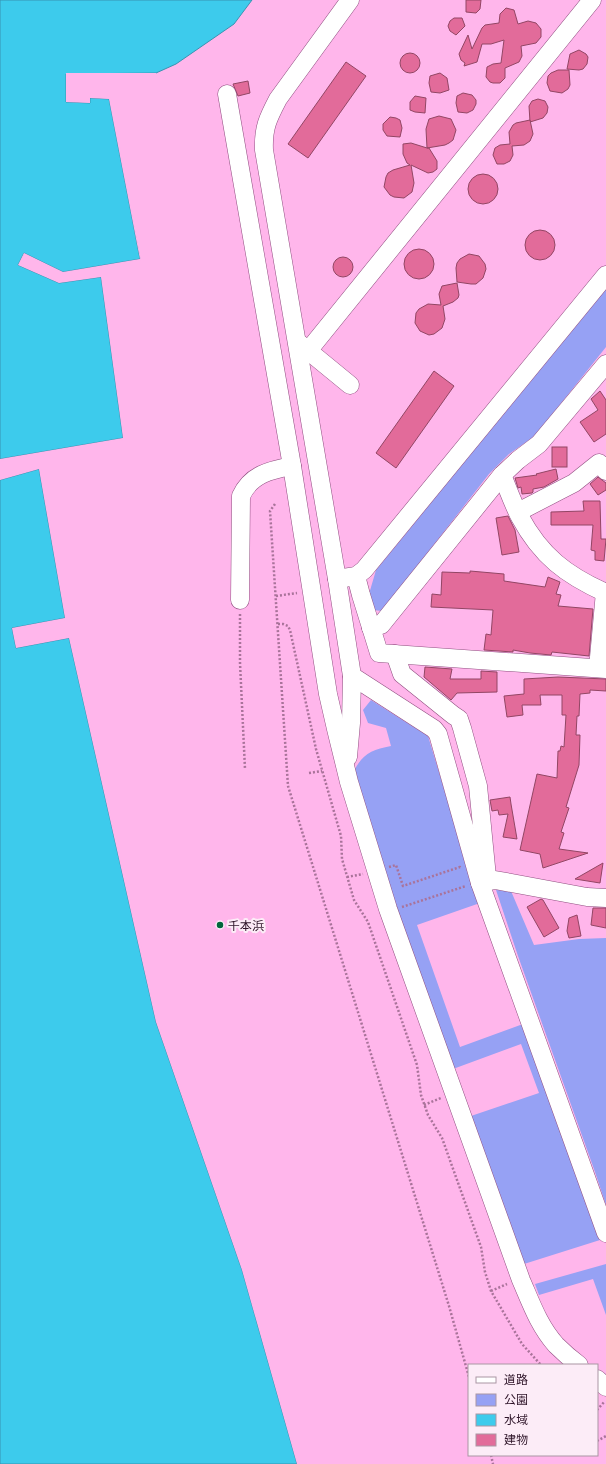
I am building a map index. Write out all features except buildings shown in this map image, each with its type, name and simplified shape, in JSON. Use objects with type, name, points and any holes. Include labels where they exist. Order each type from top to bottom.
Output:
[{"type":"street","points":[[349,782],[348,759],[351,723],[352,676],[302,346],[264,150],[264,134],[269,116],[278,99],[350,0]]},
{"type":"street","points":[[302,346],[592,0]]},
{"type":"street","points":[[227,94],[292,466],[328,694],[349,782],[389,911],[521,1280],[536,1316],[545,1331],[556,1345],[578,1364]]},
{"type":"street","points":[[337,579],[356,576],[369,564],[606,275]]},
{"type":"street","points":[[302,346],[350,385]]},
{"type":"street","points":[[371,628],[382,624],[502,475],[518,460],[539,444],[603,375]]},
{"type":"street","points":[[518,512],[574,483],[599,463],[606,472]]},
{"type":"street","points":[[240,600],[242,496],[244,489],[264,472],[292,466]]},
{"type":"street","points":[[356,576],[360,595],[379,653],[602,669],[605,592],[587,584],[557,565],[539,547],[518,512],[502,475]]},
{"type":"street","points":[[395,654],[402,674],[459,720],[478,786],[484,882]]},
{"type":"street","points":[[352,676],[434,728],[438,734],[484,882],[606,1232]]},
{"type":"street","points":[[484,882],[495,880],[588,897],[606,898]]},
{"type":"street","points":[[598,1381],[606,1393]]},
{"type":"path","points":[[275,504],[270,511],[288,786],[447,1299],[468,1373]]},
{"type":"path","points":[[276,596],[297,593]]},
{"type":"path","points":[[240,600],[240,664],[245,769]]},
{"type":"path","points":[[278,624],[288,626],[290,630],[322,771],[341,836],[342,859],[347,878],[354,900],[368,922],[417,1065],[419,1088],[424,1106],[442,1138],[481,1246],[485,1272],[491,1291],[522,1344],[540,1364]]},
{"type":"path","points":[[309,773],[322,771]]},
{"type":"path","points":[[384,868],[396,865],[403,886],[460,867],[462,873]]},
{"type":"path","points":[[347,878],[356,876]]},
{"type":"path","points":[[389,911],[484,882]]},
{"type":"path","points":[[424,1106],[435,1099]]},
{"type":"path","points":[[491,1291],[503,1285]]},
{"type":"path","points":[[598,1408],[606,1393]]},
{"type":"green space","points":[[606,288],[606,347],[535,436],[509,454],[489,474],[382,611],[373,610],[369,594],[376,570]]},
{"type":"green space","points":[[371,700],[428,736],[480,903],[417,925],[460,1047],[523,1024],[600,1240],[524,1264],[471,1116],[539,1093],[521,1044],[453,1069],[414,963],[354,771],[361,760],[369,753],[391,746],[386,728],[368,723],[363,710]]},
{"type":"green space","points":[[496,890],[511,891],[534,945],[579,939],[606,938],[606,1205],[518,956]]},
{"type":"green space","points":[[606,1264],[606,1315],[593,1279],[539,1295],[535,1284]]},
{"type":"water","points":[[0,0],[252,0],[234,24],[176,64],[156,73],[66,74],[66,102],[90,103],[90,98],[109,99],[140,259],[63,272],[24,253],[18,265],[59,283],[101,277],[123,438],[0,459]]},
{"type":"water","points":[[39,469],[65,618],[12,628],[16,648],[69,638],[156,1022],[242,1270],[297,1464],[0,1464],[0,480]]},
{"type":"pier","points":[[66,73],[156,73],[156,75],[68,75],[68,100],[88,101],[88,97],[90,96],[111,98],[141,260],[63,274],[24,255],[20,264],[60,281],[101,275],[103,276],[125,439],[0,461],[0,459],[123,438],[101,277],[59,283],[18,265],[24,253],[63,272],[140,259],[109,99],[90,98],[90,103],[66,102]]},
{"type":"pier","points":[[38,467],[41,468],[67,618],[65,620],[14,630],[17,645],[69,636],[71,637],[158,1021],[244,1270],[299,1464],[297,1464],[242,1270],[156,1022],[69,638],[16,648],[12,628],[65,618],[39,469],[0,480],[0,478]]},
{"type":"place","name":"千本浜","points":[[220,925]]}]
